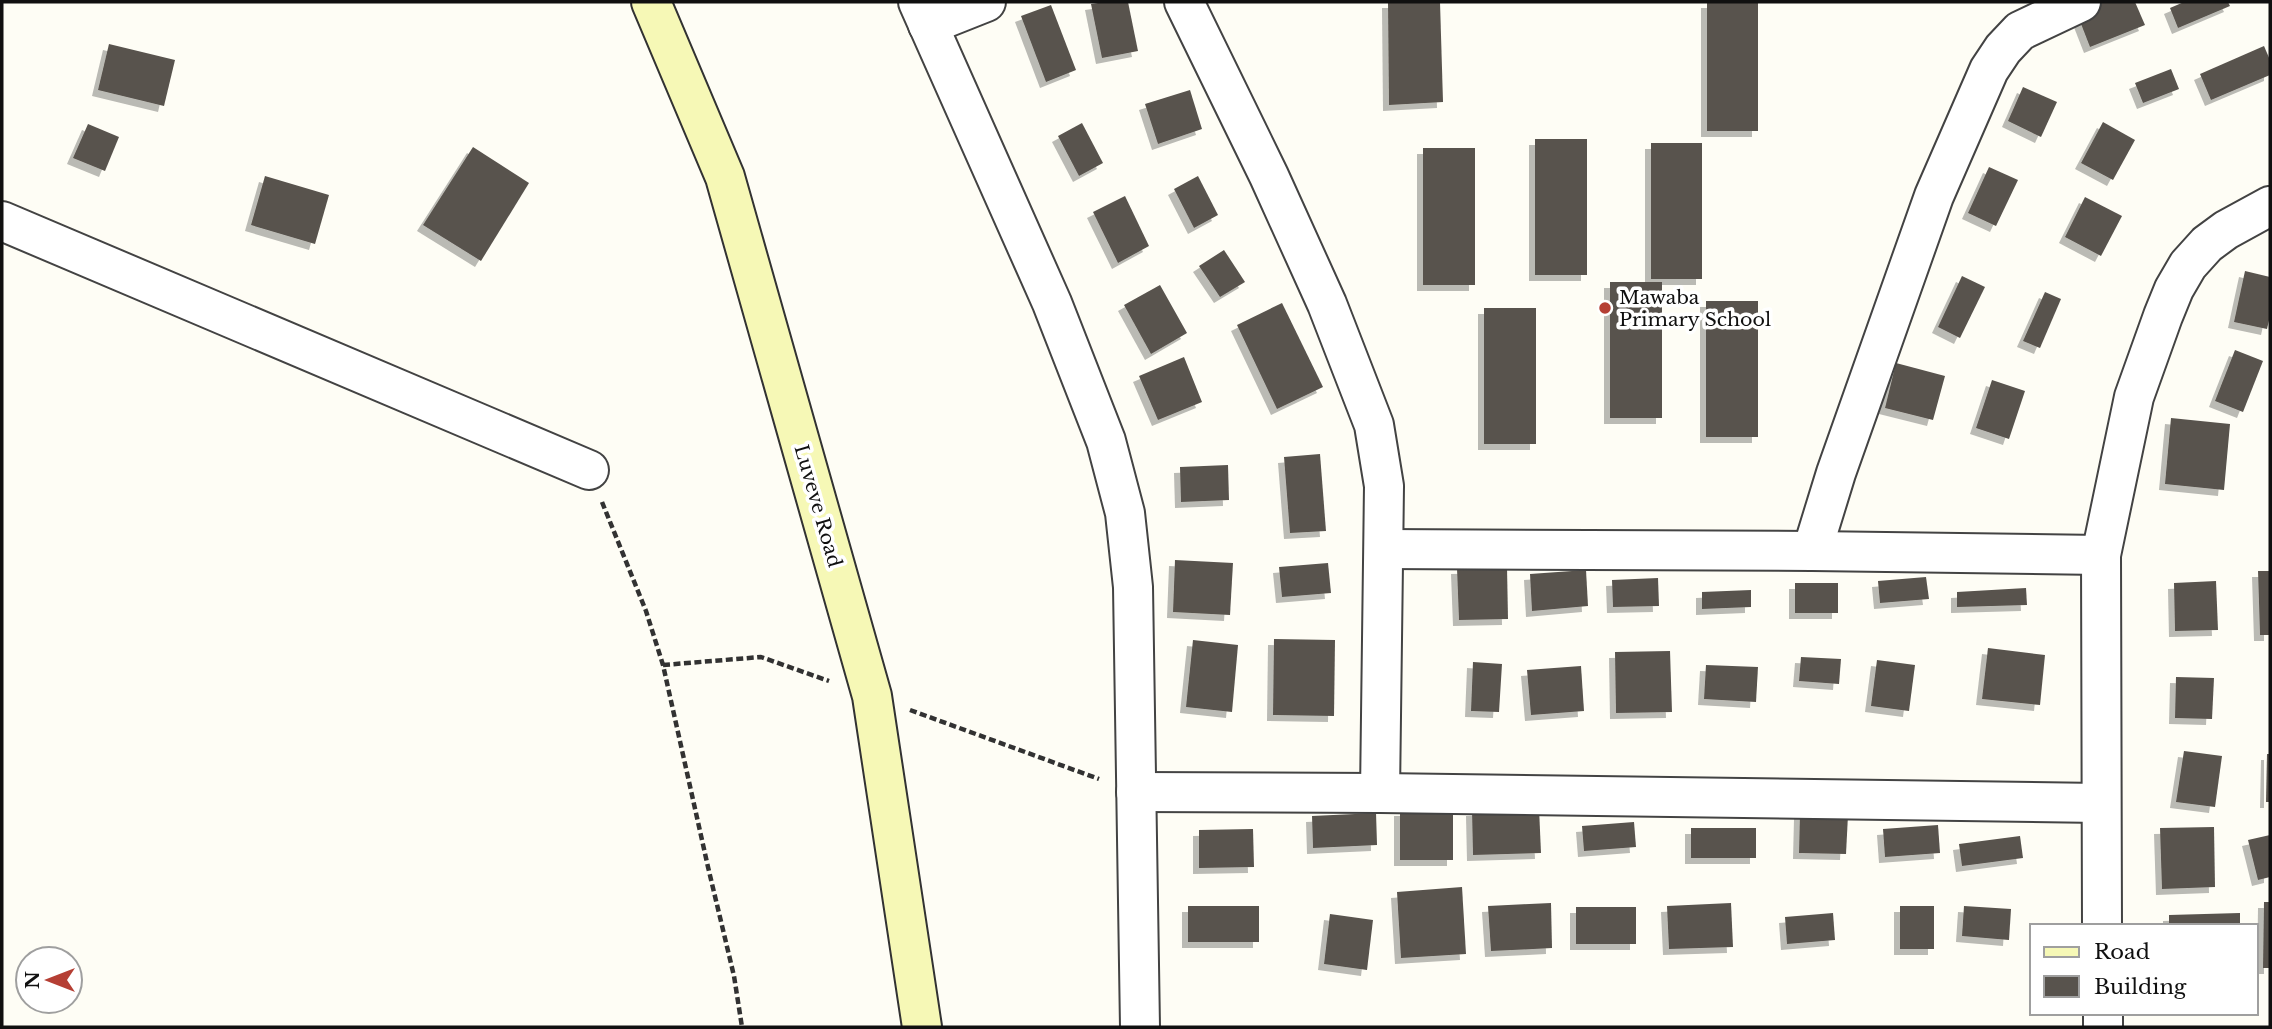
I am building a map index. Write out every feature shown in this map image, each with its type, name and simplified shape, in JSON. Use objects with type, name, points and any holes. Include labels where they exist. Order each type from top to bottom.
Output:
[{"type":"street","name":"Luveve Road","points":[[651,2],[725,177],[872,696],[922,1027]]},
{"type":"street","points":[[986,2],[923,13],[1052,303],[1106,442],[1125,513],[1133,587],[1140,1027]]},
{"type":"street","points":[[1184,2],[1269,176],[1322,293],[1374,425],[1384,486],[1380,793]]},
{"type":"street","points":[[1812,551],[1836,473],[1934,196],[1989,70],[2003,49],[2020,31],[2081,2]]},
{"type":"street","points":[[2102,924],[2101,555],[2134,397],[2174,289],[2188,265],[2207,244],[2226,230],[2270,206]]},
{"type":"street","points":[[2,221],[589,470]]},
{"type":"street","points":[[1384,549],[2101,555]]},
{"type":"street","points":[[1136,792],[2100,803]]},
{"type":"path","points":[[589,470],[646,611],[663,665],[734,976],[742,1027]]},
{"type":"building","points":[[1128,2],[1138,51],[1102,58],[1091,4]]},
{"type":"building","points":[[1388,2],[1440,2],[1443,102],[1389,105]]},
{"type":"building","points":[[1707,2],[1758,2],[1758,131],[1707,131]]},
{"type":"building","points":[[2101,2],[2135,2],[2145,25],[2090,47],[2076,11]]},
{"type":"building","points":[[2184,2],[2228,2],[2230,6],[2178,28],[2170,8]]},
{"type":"building","points":[[1051,5],[1076,70],[1046,82],[1021,16]]},
{"type":"building","points":[[109,44],[175,60],[164,106],[98,90]]},
{"type":"building","points":[[2264,46],[2270,60],[2270,75],[2211,100],[2200,74]]},
{"type":"building","points":[[2171,69],[2179,89],[2143,103],[2135,83]]},
{"type":"building","points":[[2023,87],[2057,102],[2041,137],[2008,121]]},
{"type":"building","points":[[1190,90],[1202,129],[1158,144],[1145,104]]},
{"type":"building","points":[[2103,122],[2135,140],[2113,180],[2081,163]]},
{"type":"building","points":[[1082,123],[1103,163],[1079,176],[1058,136]]},
{"type":"building","points":[[88,124],[119,137],[105,171],[73,158]]},
{"type":"building","points":[[1535,139],[1587,139],[1587,275],[1535,275]]},
{"type":"building","points":[[1651,143],[1702,143],[1702,279],[1651,279]]},
{"type":"building","points":[[473,147],[529,183],[481,261],[423,225]]},
{"type":"building","points":[[1423,148],[1475,148],[1475,285],[1423,285]]},
{"type":"building","points":[[1989,167],[2018,180],[1996,226],[1968,213]]},
{"type":"building","points":[[265,176],[329,195],[315,244],[251,225]]},
{"type":"building","points":[[1198,176],[1218,215],[1194,228],[1174,189]]},
{"type":"building","points":[[1125,196],[1149,246],[1118,263],[1093,212]]},
{"type":"building","points":[[2085,197],[2122,216],[2101,256],[2065,237]]},
{"type":"building","points":[[1224,250],[1245,282],[1220,297],[1199,266]]},
{"type":"building","points":[[2245,271],[2270,277],[2270,316],[2267,329],[2234,322]]},
{"type":"building","points":[[1962,276],[1985,287],[1960,338],[1938,327]]},
{"type":"building","points":[[1610,282],[1662,282],[1662,418],[1610,418]]},
{"type":"building","points":[[1160,285],[1187,333],[1151,354],[1124,305]]},
{"type":"building","points":[[2045,292],[2061,299],[2040,348],[2023,341]]},
{"type":"building","points":[[1706,301],[1758,301],[1758,437],[1706,437]]},
{"type":"building","points":[[1282,303],[1323,387],[1277,409],[1237,325]]},
{"type":"building","points":[[1484,308],[1536,308],[1536,444],[1484,444]]},
{"type":"building","points":[[2235,350],[2263,361],[2243,412],[2215,401]]},
{"type":"building","points":[[1184,357],[1202,402],[1158,420],[1139,376]]},
{"type":"building","points":[[1896,363],[1945,376],[1933,420],[1885,408]]},
{"type":"building","points":[[1992,380],[2025,391],[2009,439],[1976,428]]},
{"type":"building","points":[[2171,418],[2230,424],[2224,490],[2165,484]]},
{"type":"building","points":[[1320,454],[1326,531],[1290,533],[1284,457]]},
{"type":"building","points":[[1228,465],[1229,500],[1181,502],[1180,467]]},
{"type":"building","points":[[1175,560],[1233,563],[1230,615],[1173,612]]},
{"type":"building","points":[[1328,563],[1331,593],[1282,597],[1279,567]]},
{"type":"building","points":[[1507,567],[1508,619],[1459,620],[1457,568]]},
{"type":"building","points":[[1586,570],[1588,606],[1532,611],[1530,574]]},
{"type":"building","points":[[2258,571],[2270,571],[2270,635],[2260,635]]},
{"type":"building","points":[[1926,577],[1929,599],[1880,603],[1878,581]]},
{"type":"building","points":[[1658,578],[1659,606],[1613,607],[1612,580]]},
{"type":"building","points":[[2216,581],[2218,630],[2175,631],[2174,583]]},
{"type":"building","points":[[1795,583],[1838,583],[1838,613],[1795,613]]},
{"type":"building","points":[[2026,588],[2027,605],[1957,607],[1957,592]]},
{"type":"building","points":[[1751,590],[1751,607],[1702,609],[1702,592]]},
{"type":"building","points":[[1274,639],[1335,640],[1334,716],[1273,715]]},
{"type":"building","points":[[1193,640],[1238,645],[1232,712],[1186,707]]},
{"type":"building","points":[[1988,648],[2045,655],[2040,705],[1982,699]]},
{"type":"building","points":[[1670,651],[1672,712],[1616,713],[1615,652]]},
{"type":"building","points":[[1801,657],[1841,659],[1839,684],[1799,681]]},
{"type":"building","points":[[1877,660],[1915,665],[1909,711],[1871,706]]},
{"type":"building","points":[[1473,662],[1502,664],[1499,712],[1471,711]]},
{"type":"building","points":[[1706,665],[1758,667],[1756,702],[1704,699]]},
{"type":"building","points":[[1581,666],[1584,711],[1531,715],[1527,670]]},
{"type":"building","points":[[2176,677],[2214,678],[2212,719],[2175,718]]},
{"type":"building","points":[[2184,751],[2222,756],[2215,807],[2176,802]]},
{"type":"building","points":[[2267,754],[2270,754],[2270,802],[2266,802]]},
{"type":"building","points":[[1539,808],[1541,853],[1473,855],[1472,810]]},
{"type":"building","points":[[1400,810],[1453,810],[1453,860],[1400,860]]},
{"type":"building","points":[[1376,813],[1377,845],[1313,848],[1312,816]]},
{"type":"building","points":[[1800,813],[1848,815],[1846,854],[1799,853]]},
{"type":"building","points":[[1634,822],[1636,847],[1584,851],[1582,826]]},
{"type":"building","points":[[1938,825],[1940,853],[1885,857],[1883,829]]},
{"type":"building","points":[[2214,827],[2215,887],[2162,889],[2160,828]]},
{"type":"building","points":[[1691,828],[1756,828],[1756,858],[1691,858]]},
{"type":"building","points":[[1253,829],[1254,867],[1199,868],[1199,830]]},
{"type":"building","points":[[2270,835],[2270,877],[2258,880],[2248,840]]},
{"type":"building","points":[[2020,836],[2023,858],[1962,866],[1959,844]]},
{"type":"building","points":[[1462,887],[1466,954],[1401,958],[1397,892]]},
{"type":"building","points":[[2264,902],[2270,902],[2270,968],[2263,968]]},
{"type":"building","points":[[1551,903],[1552,948],[1491,951],[1488,906]]},
{"type":"building","points":[[1731,903],[1733,947],[1669,949],[1667,906]]},
{"type":"building","points":[[1188,906],[1259,906],[1259,942],[1188,942]]},
{"type":"building","points":[[1900,906],[1934,906],[1934,949],[1900,949]]},
{"type":"building","points":[[1964,906],[2011,909],[2009,940],[1962,936]]},
{"type":"building","points":[[1576,907],[1636,907],[1636,944],[1576,944]]},
{"type":"building","points":[[1833,913],[1835,940],[1787,944],[1785,917]]},
{"type":"building","points":[[2240,913],[2240,924],[2169,924],[2169,915]]},
{"type":"building","points":[[1330,914],[1373,920],[1367,970],[1324,964]]},
{"type":"place","name":"Mawaba Primary School","points":[[1605,308]]}]
